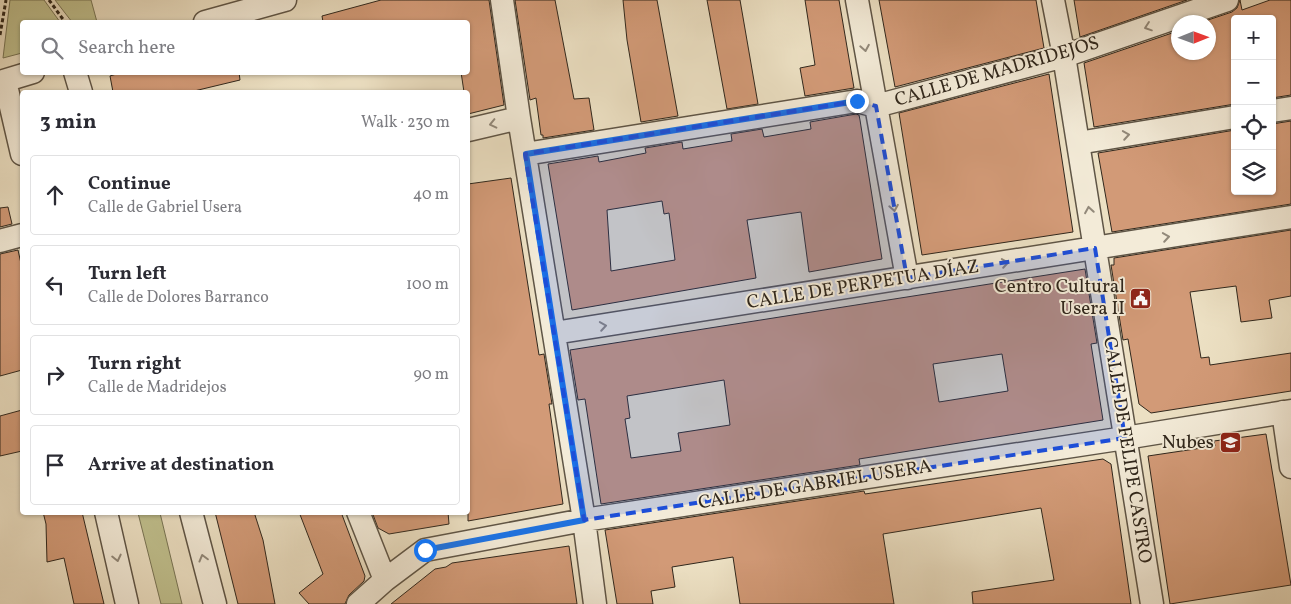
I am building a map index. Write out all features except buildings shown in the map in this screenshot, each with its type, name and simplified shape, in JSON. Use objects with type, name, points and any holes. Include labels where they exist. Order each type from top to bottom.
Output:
[{"type":"street","points":[[212,20],[285,0]]},
{"type":"street","points":[[502,0],[519,118],[584,520],[595,604]]},
{"type":"street","points":[[857,0],[907,278]]},
{"type":"street","name":"CALLE DE FELIPE CASTRO","points":[[1053,0],[1064,56],[1152,604]]},
{"type":"street","name":"CALLE DE MADRIDEJOS","points":[[526,154],[857,101],[876,106],[1064,56],[1227,0]]},
{"type":"street","points":[[20,146],[3,82],[23,75]]},
{"type":"street","points":[[76,75],[80,90]]},
{"type":"street","points":[[1276,110],[1291,108]]},
{"type":"street","points":[[470,130],[519,118]]},
{"type":"street","points":[[1078,143],[1231,118]]},
{"type":"street","name":"CALLE DE PERPETUA DÍAZ","points":[[554,333],[1291,217]]},
{"type":"street","points":[[0,241],[20,236]]},
{"type":"street","points":[[1287,411],[1291,467]]},
{"type":"street","name":"CALLE DE GABRIEL USERA","points":[[358,604],[385,580],[425,550],[584,520],[1126,438],[1287,411]]},
{"type":"street","points":[[107,515],[127,604]]},
{"type":"street","points":[[192,515],[215,604]]},
{"type":"street","points":[[359,515],[385,580]]},
{"type":"path","points":[[0,35],[6,0]]},
{"type":"path","points":[[49,0],[64,20]]},
{"type":"highlighted area","points":[[857,101],[876,106],[907,278],[1095,248],[1125,438],[584,520],[525,154]]},
{"type":"green space","points":[[10,0],[44,0],[59,20],[20,20],[20,54],[3,58]]},
{"type":"green space","points":[[55,0],[91,0],[96,20],[70,20]]},
{"type":"green space","points":[[139,515],[160,515],[182,604],[161,604]]},
{"type":"place","name":"Centro Cultural Usera II","points":[[1141,298]]},
{"type":"place","name":"Nubes","points":[[1230,443]]},
{"type":"route","points":[[425,550],[584,520],[526,154],[857,101]]}]
